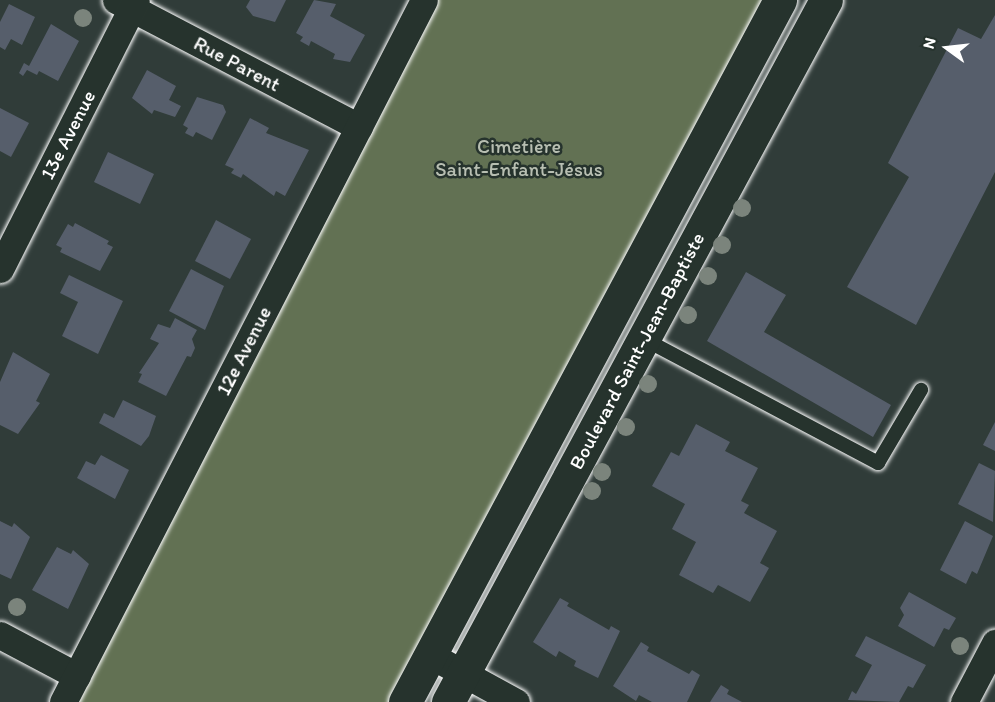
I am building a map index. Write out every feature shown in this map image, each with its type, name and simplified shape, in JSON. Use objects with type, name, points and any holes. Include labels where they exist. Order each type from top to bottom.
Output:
[{"type":"main road","name":"Boulevard Saint-Jean-Baptiste","points":[[405,702],[780,0]]},
{"type":"main road","name":"Boulevard Saint-Jean-Baptiste","points":[[448,702],[826,0]]},
{"type":"street","name":"12e Avenue","points":[[63,702],[424,0]]},
{"type":"street","name":"Rue Parent","points":[[128,3],[359,127]]},
{"type":"street","name":"13e Avenue","points":[[0,269],[128,3]]},
{"type":"street","points":[[0,635],[77,676]]},
{"type":"street","points":[[964,702],[995,643]]},
{"type":"street","points":[[430,655],[516,702]]},
{"type":"lane","points":[[644,339],[878,463],[921,390]]},
{"type":"green space","name":"Cimetière Saint-Enfant-Jésus","points":[[424,0],[780,0],[405,702],[63,702]]},
{"type":"building","points":[[250,0],[286,0],[275,22],[253,16],[246,7]]},
{"type":"building","points":[[314,0],[336,4],[330,16],[365,35],[350,62],[333,59],[335,54],[311,41],[309,46],[300,41],[303,37],[296,33]]},
{"type":"building","points":[[9,4],[35,17],[22,45],[11,39],[5,50],[0,47],[0,22]]},
{"type":"building","points":[[995,15],[995,172],[916,325],[847,287],[909,177],[888,163],[958,28],[981,39]]},
{"type":"building","points":[[51,24],[79,41],[58,81],[39,71],[37,75],[27,70],[23,76],[19,73],[24,63],[29,66]]},
{"type":"building","points":[[147,70],[176,86],[169,100],[181,106],[175,117],[154,110],[152,114],[132,98]]},
{"type":"building","points":[[197,97],[223,105],[226,112],[212,140],[196,132],[193,137],[185,133],[188,128],[183,125]]},
{"type":"building","points":[[0,108],[29,123],[11,157],[0,151]]},
{"type":"building","points":[[250,118],[269,128],[266,133],[309,150],[285,196],[276,191],[274,196],[243,174],[241,178],[231,173],[234,169],[225,165]]},
{"type":"building","points":[[108,152],[154,174],[140,204],[94,182]]},
{"type":"building","points":[[216,220],[251,239],[230,279],[195,261]]},
{"type":"building","points":[[75,223],[109,241],[107,244],[113,247],[100,271],[60,252],[62,248],[56,245],[68,224],[73,227]]},
{"type":"building","points":[[191,269],[224,286],[205,330],[169,311]]},
{"type":"building","points":[[746,272],[786,295],[764,332],[891,405],[873,437],[707,341]]},
{"type":"building","points":[[69,275],[123,301],[98,354],[62,336],[78,302],[60,293]]},
{"type":"building","points":[[175,318],[197,330],[192,339],[195,348],[191,357],[187,356],[166,396],[138,382],[142,374],[139,373],[159,343],[150,339],[158,324],[170,328]]},
{"type":"building","points":[[13,352],[50,374],[36,401],[40,403],[18,434],[0,425],[0,382]]},
{"type":"building","points":[[123,400],[156,416],[149,436],[141,446],[99,423],[104,413],[114,418]]},
{"type":"building","points":[[995,422],[995,451],[983,445]]},
{"type":"building","points":[[696,424],[730,442],[725,451],[758,468],[741,501],[749,505],[744,513],[777,531],[760,563],[769,568],[750,602],[718,585],[713,593],[679,575],[696,542],[672,529],[685,504],[652,486],[671,452],[679,456]]},
{"type":"building","points":[[101,455],[129,470],[115,499],[77,478],[86,461],[95,465]]},
{"type":"building","points":[[979,463],[995,471],[993,522],[958,504]]},
{"type":"building","points":[[0,521],[12,527],[14,523],[30,537],[11,579],[0,574]]},
{"type":"building","points":[[965,521],[993,536],[977,574],[972,571],[966,584],[940,570]]},
{"type":"building","points":[[57,547],[71,554],[73,550],[89,564],[68,609],[32,590]]},
{"type":"building","points":[[909,592],[956,618],[949,630],[944,628],[934,647],[898,626],[904,615],[900,608]]},
{"type":"building","points":[[560,598],[569,603],[567,606],[609,630],[611,626],[620,631],[598,678],[574,666],[576,661],[559,651],[556,657],[533,642]]},
{"type":"building","points":[[866,636],[926,665],[913,688],[908,686],[899,702],[848,700],[852,691],[856,694],[872,665],[855,656]]},
{"type":"building","points":[[641,642],[649,647],[647,651],[689,674],[692,670],[700,675],[687,702],[652,702],[639,695],[636,701],[613,686]]},
{"type":"building","points":[[721,685],[729,690],[727,694],[742,702],[710,702]]}]
